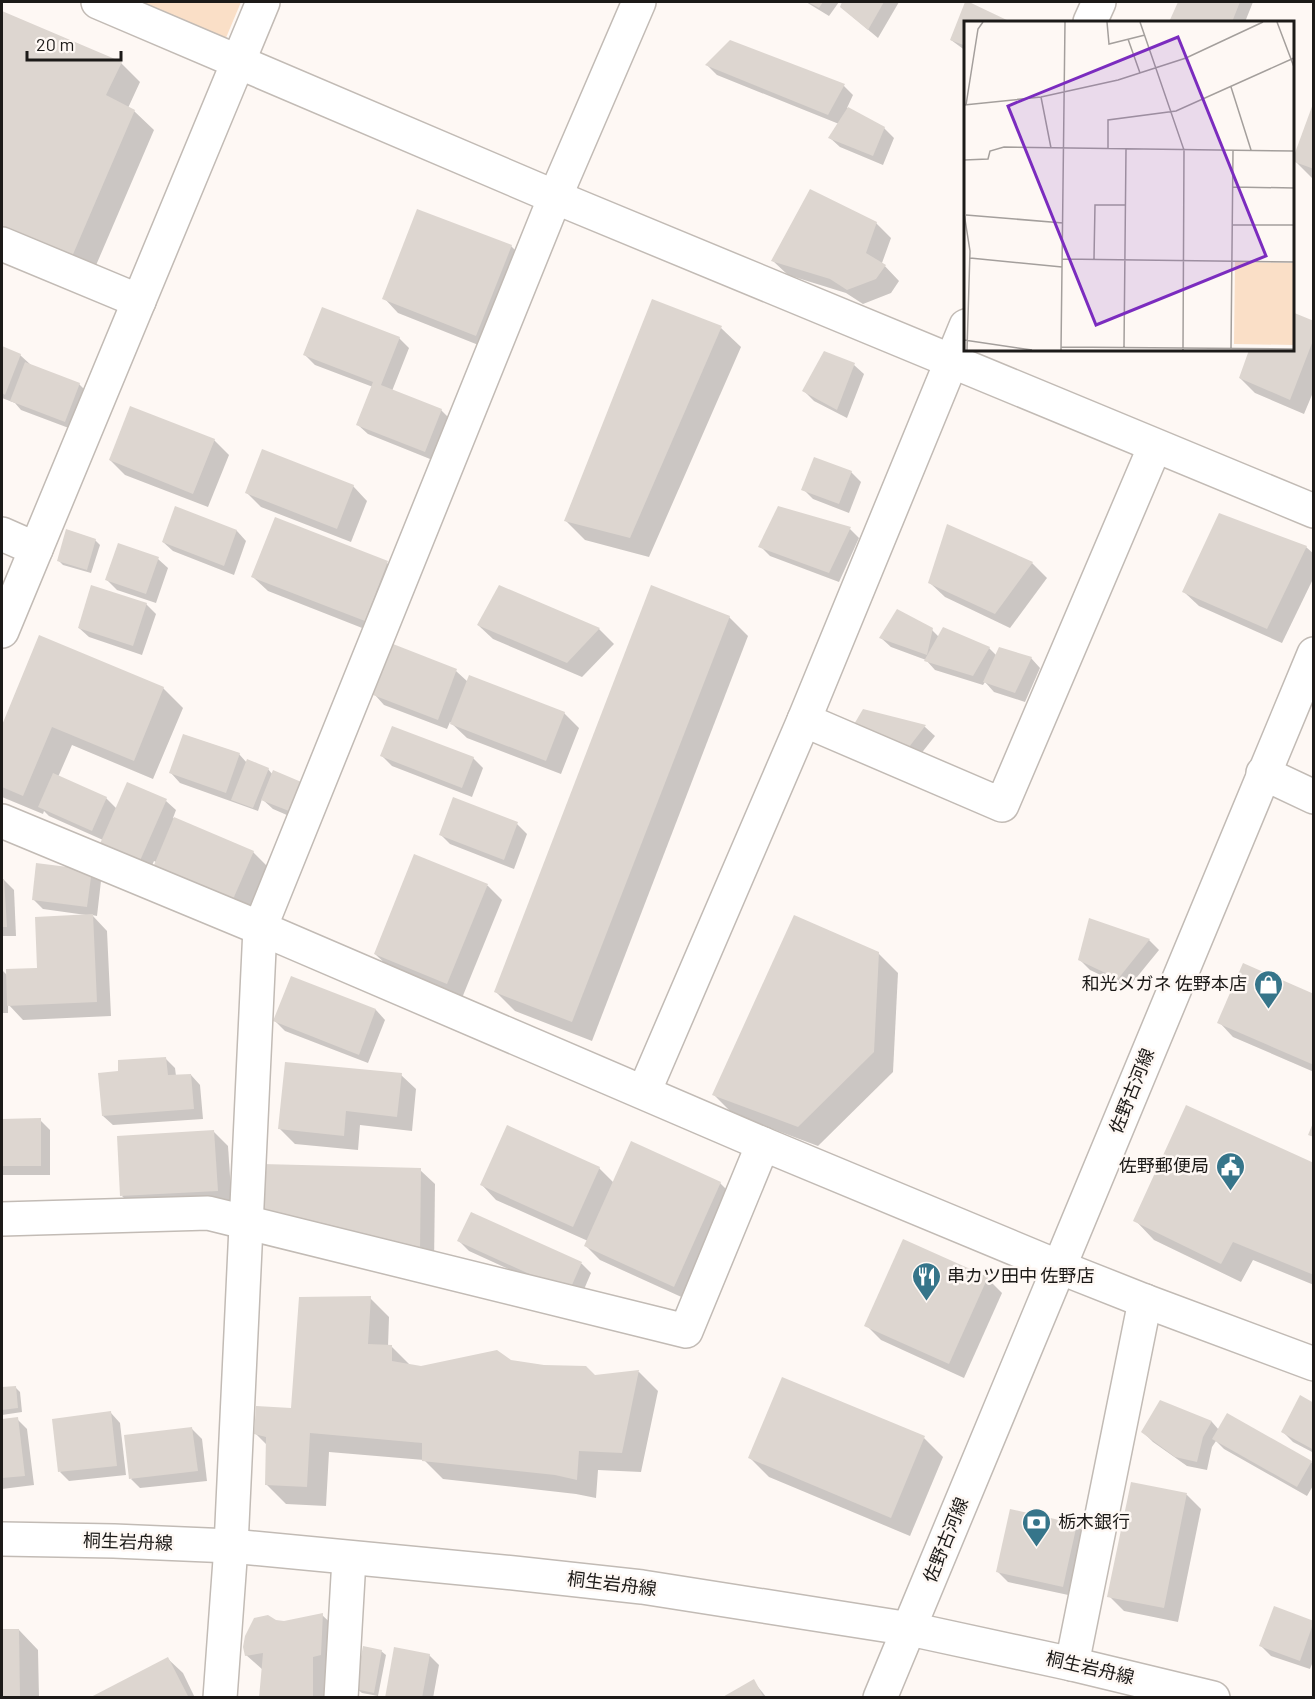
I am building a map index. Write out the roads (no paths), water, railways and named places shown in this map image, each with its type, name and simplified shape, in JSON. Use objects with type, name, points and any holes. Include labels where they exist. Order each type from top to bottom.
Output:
[{"type":"street","points":[[98,2],[555,197],[1314,511]]},
{"type":"street","points":[[2,631],[263,2]]},
{"type":"street","points":[[220,1698],[231,1546],[260,928],[555,197],[639,2]]},
{"type":"street","points":[[1090,21],[1099,2]]},
{"type":"street","points":[[2,244],[139,301]]},
{"type":"street","points":[[644,1092],[804,720],[964,331]]},
{"type":"street","points":[[804,720],[1002,805],[1155,446]]},
{"type":"street","points":[[2,534],[36,549]]},
{"type":"street","name":"佐野古河線","points":[[880,1698],[1314,654]]},
{"type":"street","points":[[1263,773],[1314,797]]},
{"type":"street","points":[[2,820],[763,1144],[1059,1267],[1314,1364]]},
{"type":"street","points":[[2,1220],[208,1213],[686,1331],[763,1144]]},
{"type":"street","points":[[1072,1664],[1145,1301]]},
{"type":"street","name":"桐生岩舟線","points":[[2,1539],[231,1546],[642,1587],[910,1629],[1072,1664],[1213,1698]]},
{"type":"street","points":[[341,1698],[349,1559]]},
{"type":"place","name":"和光メガネ 佐野本店","points":[[1268,1010]]},
{"type":"place","name":"佐野郵便局","points":[[1230,1192]]},
{"type":"place","name":"串カツ田中 佐野店","points":[[926,1302]]},
{"type":"place","name":"栃木銀行","points":[[1037,1548]]}]
